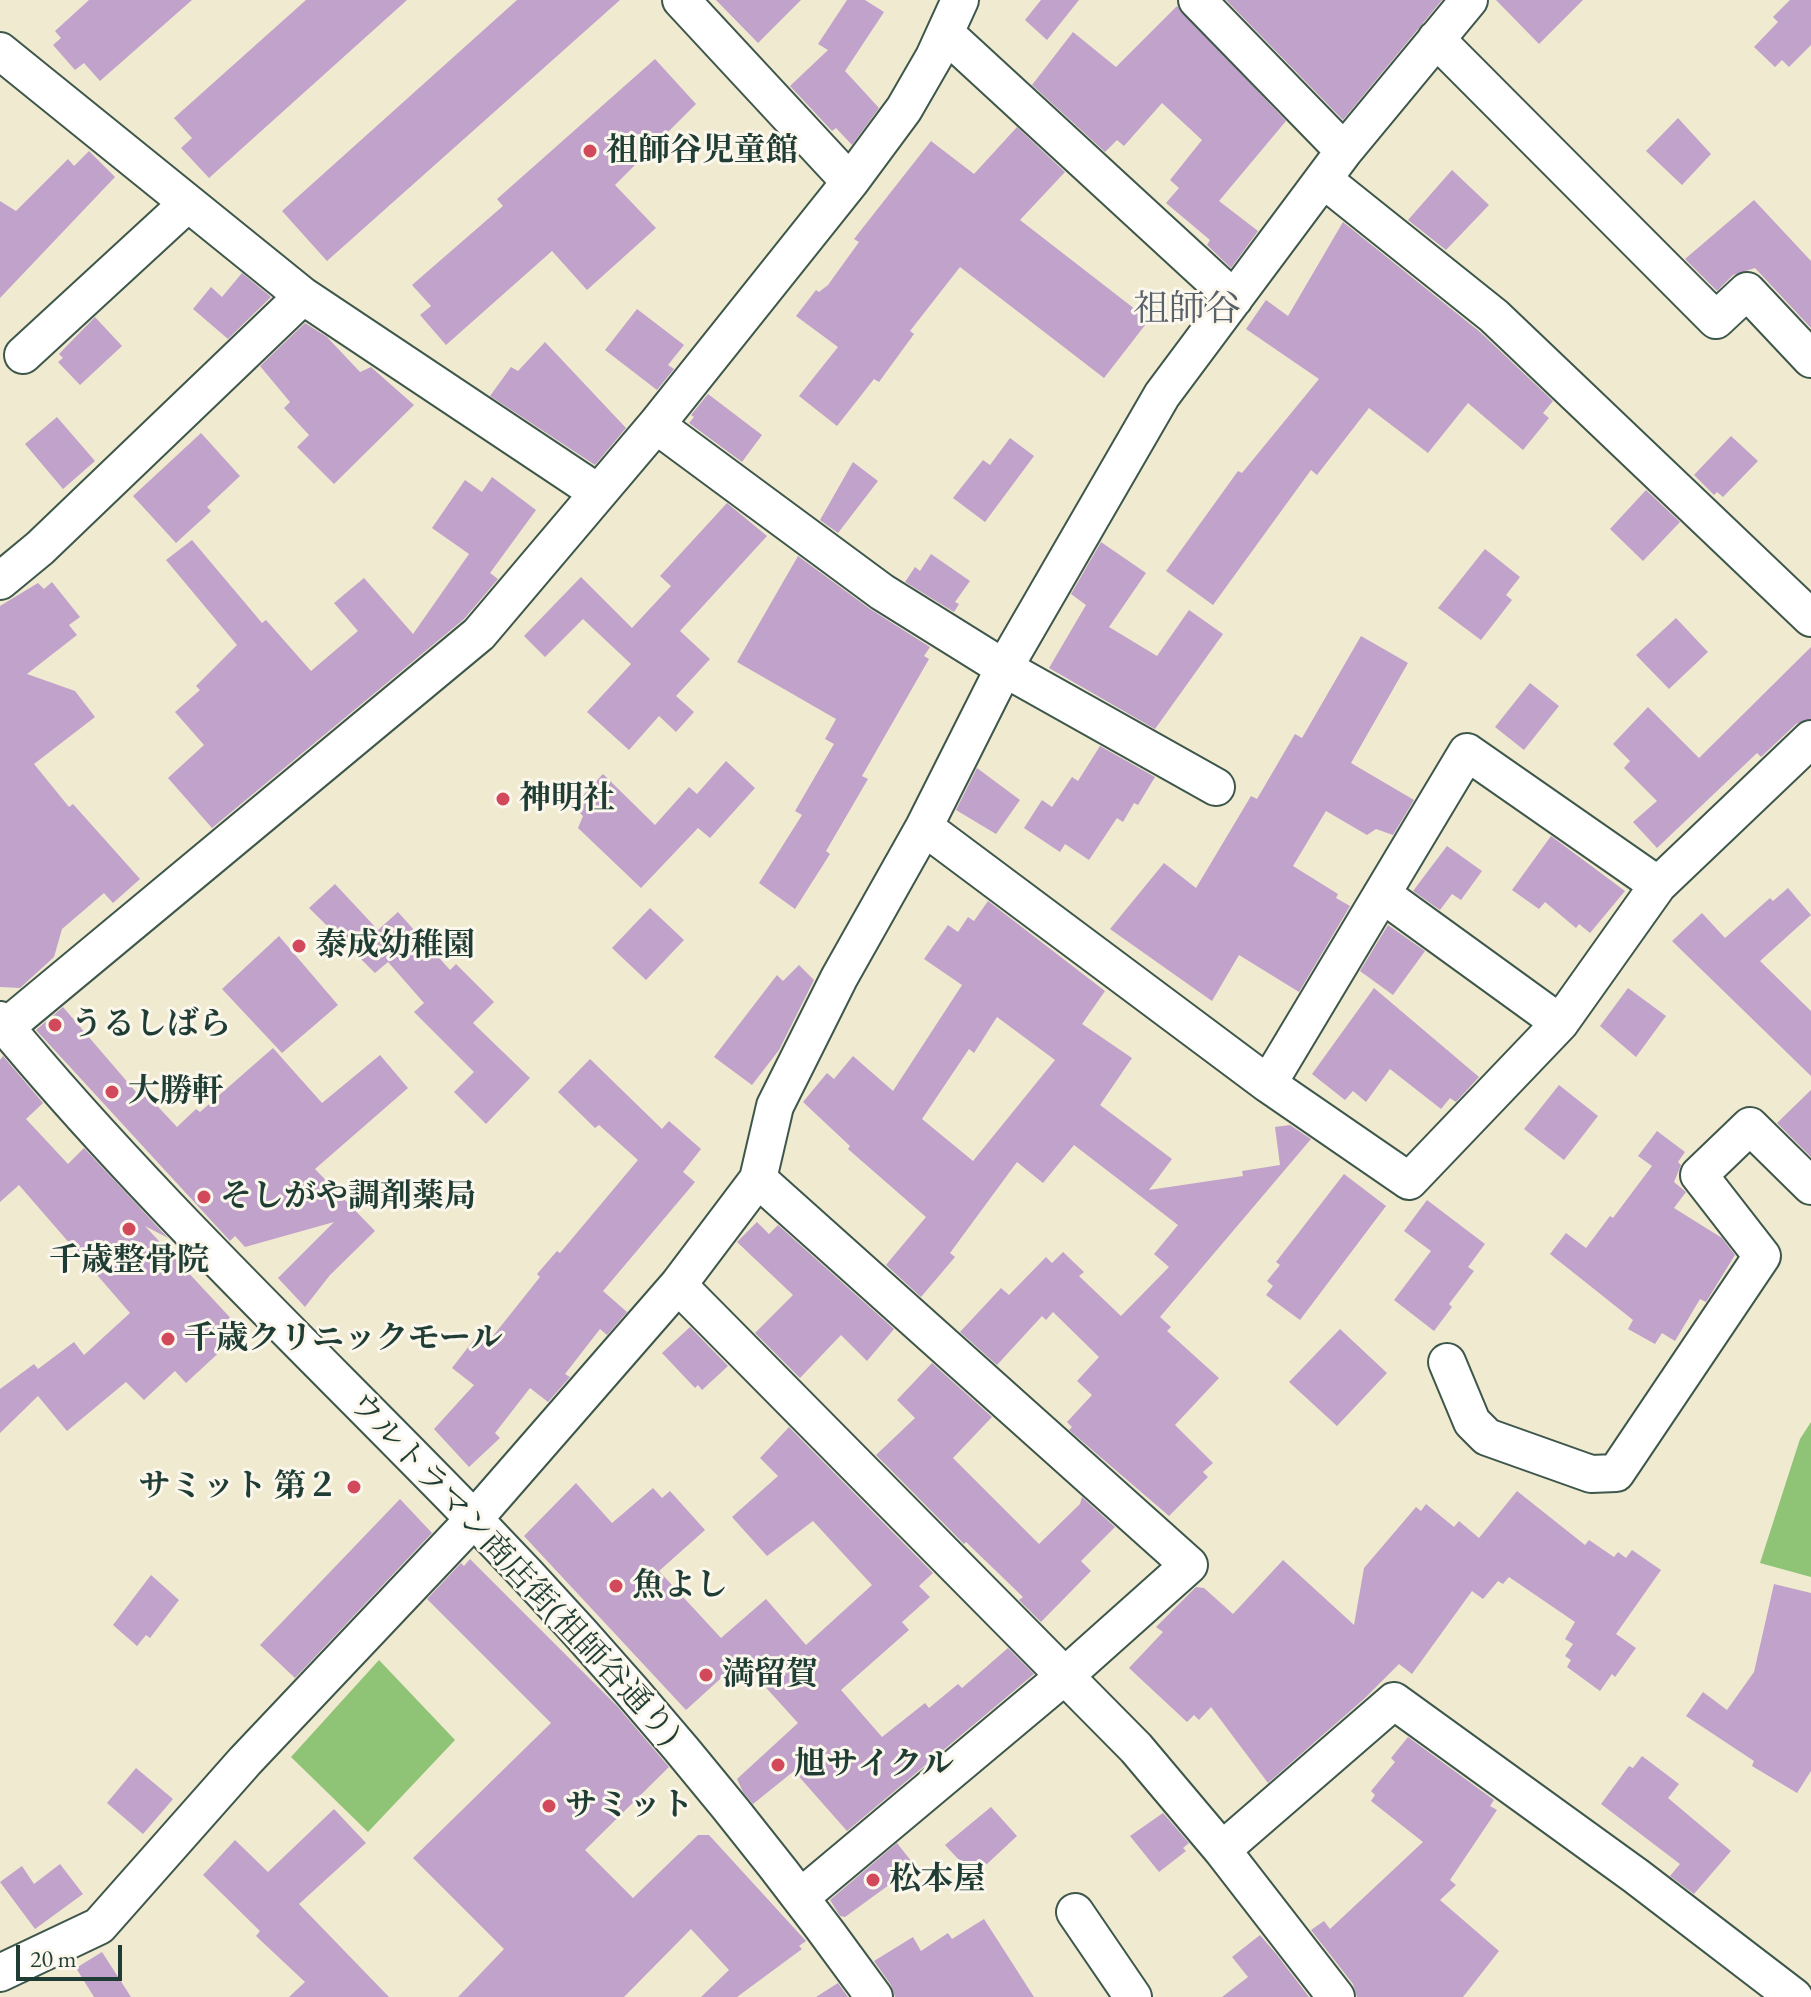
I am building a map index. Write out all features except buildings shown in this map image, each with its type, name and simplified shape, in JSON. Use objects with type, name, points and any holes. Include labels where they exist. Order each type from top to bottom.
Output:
[{"type":"street","points":[[681,0],[850,182]]},
{"type":"street","points":[[3,1024],[479,634],[656,425],[850,182],[904,109],[960,0]]},
{"type":"street","points":[[1197,0],[1334,166],[1811,618]]},
{"type":"street","points":[[0,1973],[99,1926],[245,1761],[474,1519],[678,1285],[758,1179],[775,1106],[839,978],[924,827],[1004,668],[1162,395],[1334,166],[1469,0]]},
{"type":"street","points":[[945,33],[1234,299]]},
{"type":"street","points":[[1436,39],[1716,320],[1747,291],[1811,359]]},
{"type":"street","points":[[1,52],[303,296],[597,492]]},
{"type":"street","points":[[23,355],[187,204]]},
{"type":"street","points":[[0,581],[40,548],[303,296]]},
{"type":"street","points":[[656,425],[882,592],[1004,668],[1216,787]]},
{"type":"street","points":[[924,827],[1268,1084],[1409,1181],[1560,1023],[1658,885],[1811,739]]},
{"type":"street","points":[[1268,1084],[1467,752],[1658,885]]},
{"type":"street","points":[[1382,894],[1560,1023]]},
{"type":"street","name":"ウルトラマン商店街(祖師谷通り)","points":[[3,1024],[132,1171],[474,1519],[668,1729],[802,1896],[874,1997]]},
{"type":"street","points":[[1447,1362],[1472,1422],[1487,1437],[1591,1474],[1616,1473],[1762,1256],[1699,1175],[1750,1126],[1811,1186]]},
{"type":"street","points":[[758,1179],[1189,1565],[1067,1674],[802,1896]]},
{"type":"street","points":[[678,1285],[1067,1674],[1136,1748],[1222,1850],[1336,1997]]},
{"type":"street","points":[[1222,1850],[1394,1701],[1636,1876],[1794,1997]]},
{"type":"street","points":[[1073,1913],[1133,1997]]},
{"type":"green space","points":[[1811,1422],[1811,1577],[1760,1563],[1800,1439]]},
{"type":"green space","points":[[379,1660],[455,1740],[368,1832],[291,1757]]},
{"type":"place","name":"祖師谷児童館","points":[[590,151]]},
{"type":"place","name":"神明社","points":[[503,799]]},
{"type":"place","name":"泰成幼稚園","points":[[299,946]]},
{"type":"place","name":"うるしばら","points":[[55,1025]]},
{"type":"place","name":"大勝軒","points":[[112,1092]]},
{"type":"place","name":"そしがや調剤薬局","points":[[204,1197]]},
{"type":"place","name":"千歳整骨院","points":[[129,1229]]},
{"type":"place","name":"千歳クリニックモール","points":[[168,1339]]},
{"type":"place","name":"サミット 第２","points":[[354,1487]]},
{"type":"place","name":"魚よし","points":[[616,1586]]},
{"type":"place","name":"満留賀","points":[[706,1675]]},
{"type":"place","name":"旭サイクル","points":[[778,1765]]},
{"type":"place","name":"サミット","points":[[549,1806]]},
{"type":"place","name":"松本屋","points":[[873,1880]]},
{"type":"district","name":"祖師谷","points":[[1187,310]]}]
